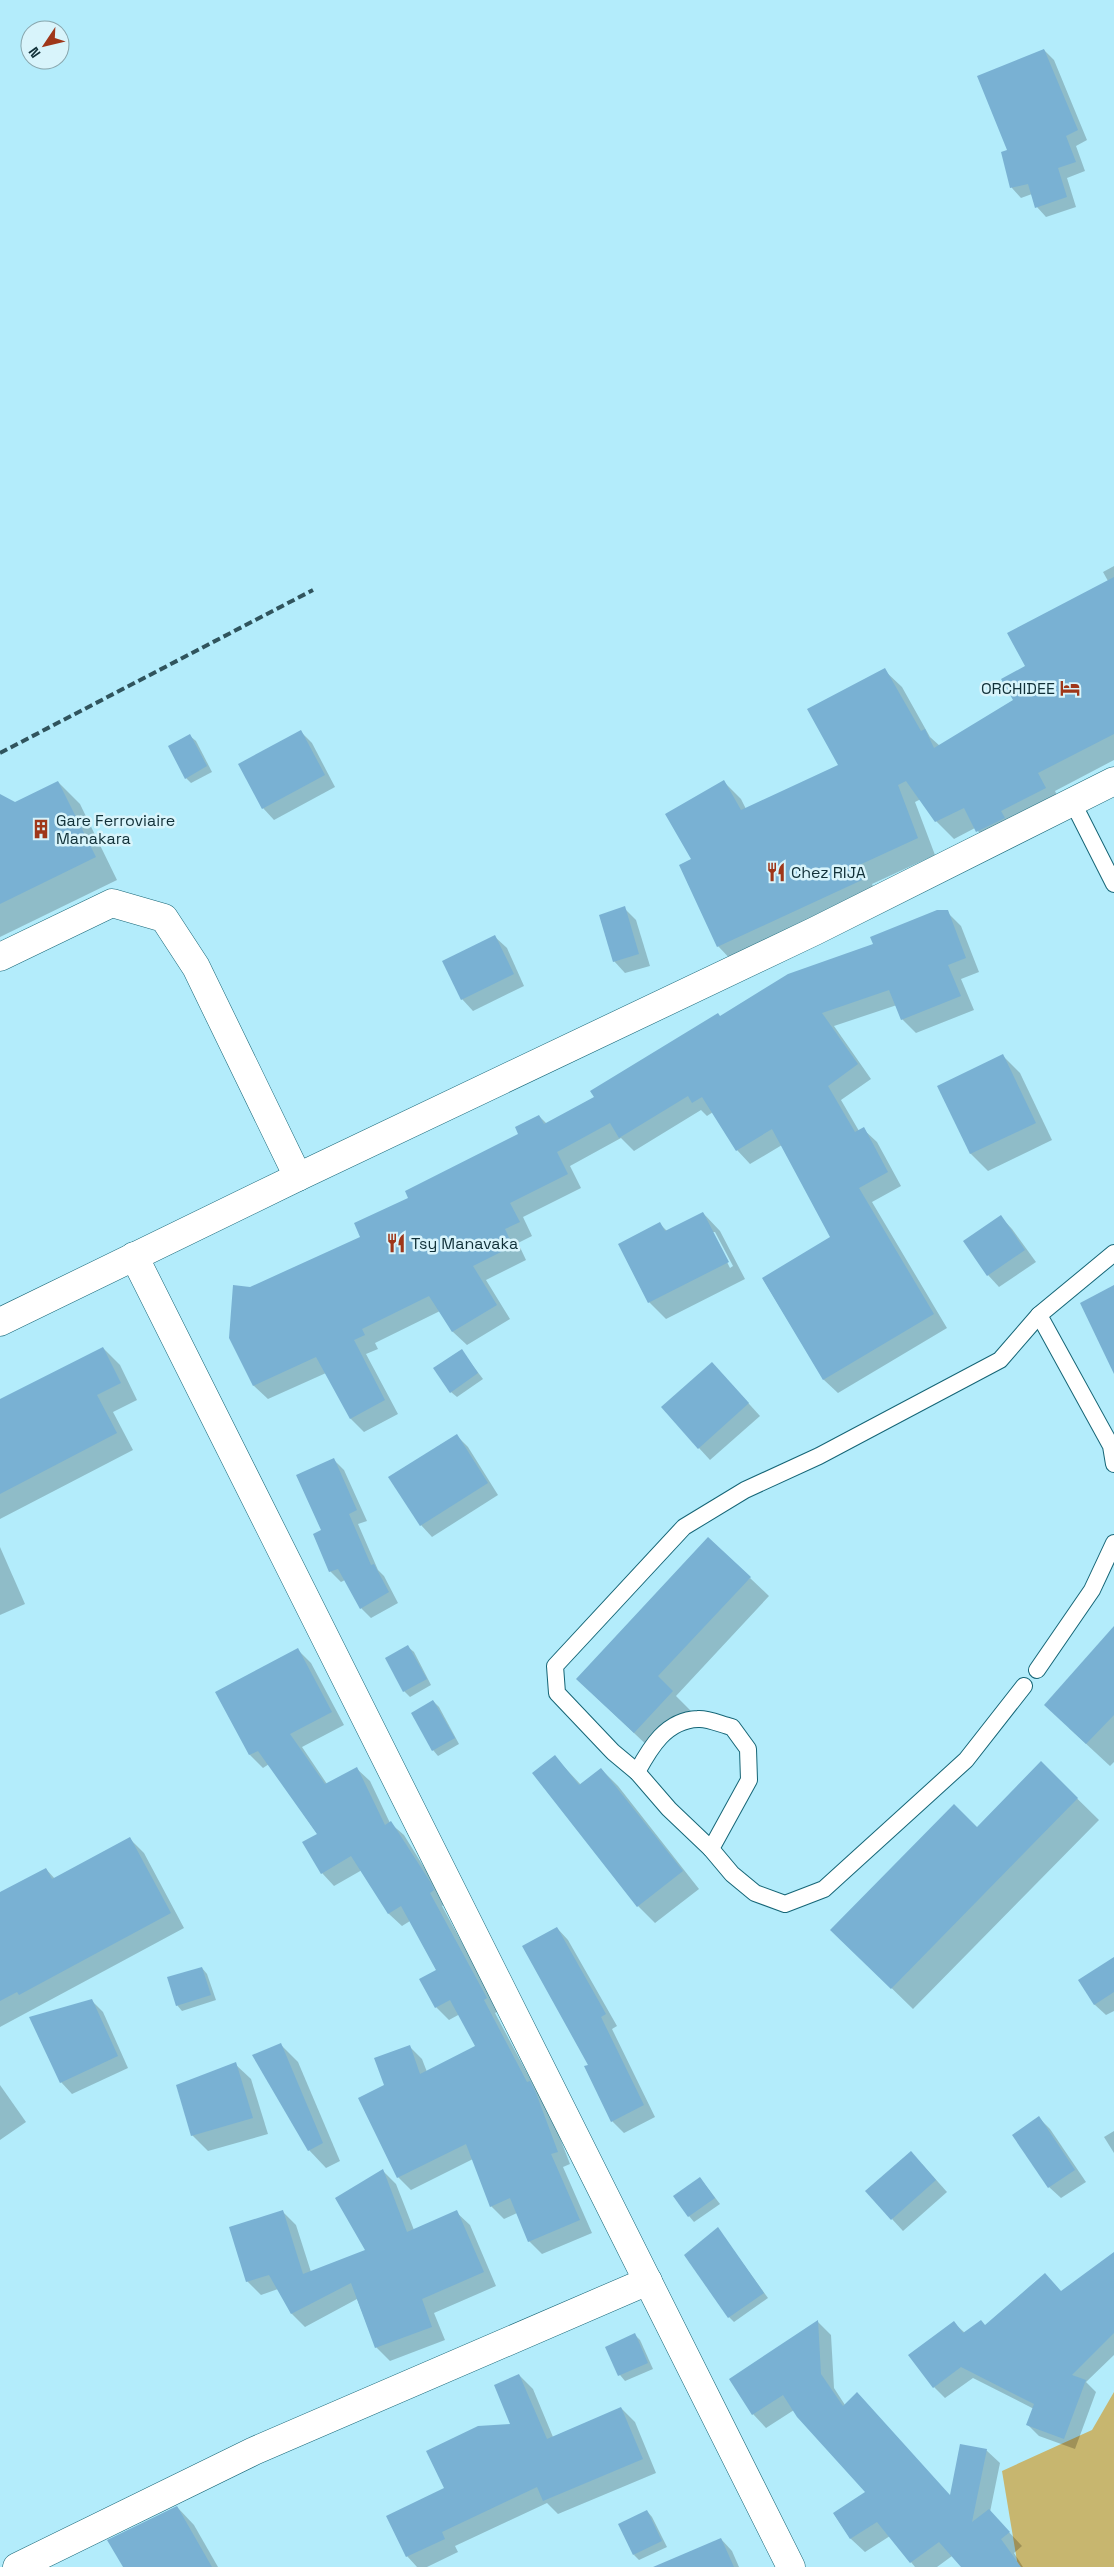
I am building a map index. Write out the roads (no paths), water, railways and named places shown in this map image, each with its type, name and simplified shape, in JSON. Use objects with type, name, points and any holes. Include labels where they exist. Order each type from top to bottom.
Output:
[{"type":"street","points":[[2,1315],[134,1256],[815,931],[1114,781]]},
{"type":"street","points":[[0,957],[112,903],[164,918],[196,967],[298,1177]]},
{"type":"street","points":[[134,1256],[791,2567]]},
{"type":"street","points":[[17,2567],[254,2451],[648,2280]]},
{"type":"lane","points":[[1072,801],[1114,884]]},
{"type":"lane","points":[[1024,1686],[966,1760],[824,1889],[784,1904],[755,1893],[732,1874],[711,1848],[669,1809],[637,1772],[613,1752],[556,1693],[555,1666],[576,1641],[684,1527],[745,1490],[819,1456],[1000,1360],[1039,1315],[1114,1252]]},
{"type":"lane","points":[[1039,1315],[1111,1446],[1114,1464]]},
{"type":"lane","points":[[1037,1670],[1092,1590],[1114,1543]]},
{"type":"lane","points":[[637,1772],[652,1744],[671,1727],[698,1719],[732,1727],[748,1750],[749,1780],[711,1848]]},
{"type":"railway","points":[[0,753],[313,590]]},
{"type":"place","name":"ORCHIDEE","points":[[1070,688]]},
{"type":"place","name":"Gare Ferroviaire Manakara","points":[[41,829]]},
{"type":"place","name":"Chez RIJA","points":[[776,872]]},
{"type":"place","name":"Tsy Manavaka","points":[[396,1243]]}]
